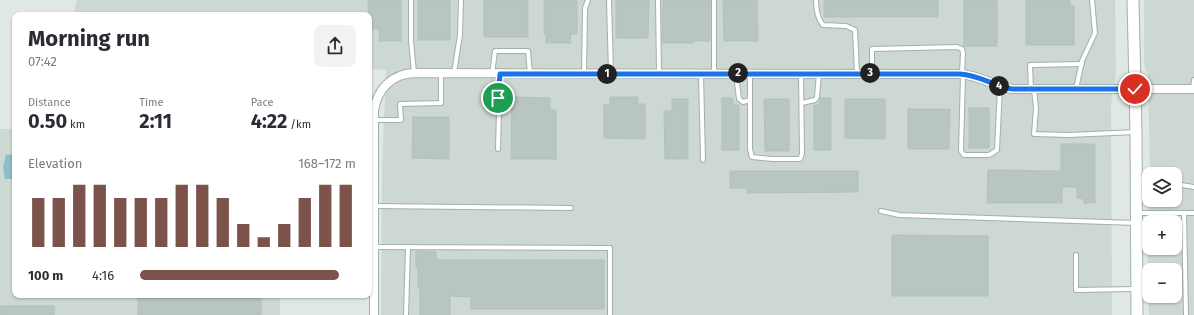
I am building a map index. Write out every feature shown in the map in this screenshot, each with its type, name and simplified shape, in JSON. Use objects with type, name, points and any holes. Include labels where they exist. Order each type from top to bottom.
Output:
[{"type":"main road","points":[[1133,0],[1136,132],[1137,315]]},
{"type":"street","points":[[372,222],[374,206],[375,103],[378,93],[384,85],[392,79],[402,75],[414,73],[962,74],[974,76],[1000,87],[1012,89],[1135,89],[1194,86]]},
{"type":"street","points":[[372,236],[374,247],[374,315]]},
{"type":"lane","points":[[411,0],[411,40],[414,73]]},
{"type":"lane","points":[[454,73],[460,35],[462,0]]},
{"type":"lane","points":[[584,74],[585,8],[588,0]]},
{"type":"lane","points":[[609,0],[610,74]]},
{"type":"lane","points":[[658,0],[659,73]]},
{"type":"lane","points":[[714,0],[714,73]]},
{"type":"lane","points":[[816,0],[818,20],[823,25],[846,26],[854,30],[857,73]]},
{"type":"lane","points":[[1076,89],[1082,64],[1095,33],[1092,0]]},
{"type":"lane","points":[[872,74],[872,49],[957,47],[962,49],[961,151],[964,155],[989,155],[997,150],[1000,87]]},
{"type":"lane","points":[[498,149],[495,51],[528,51],[530,74]]},
{"type":"lane","points":[[1082,64],[1030,65],[1036,109],[1034,134],[1069,135],[1136,132]]},
{"type":"lane","points":[[374,120],[401,120],[400,104],[440,103],[441,73]]},
{"type":"lane","points":[[701,73],[703,160]]},
{"type":"lane","points":[[736,73],[739,99],[743,102],[750,100]]},
{"type":"lane","points":[[750,73],[750,149],[752,157],[772,159],[800,159],[802,154],[802,73]]},
{"type":"lane","points":[[802,103],[815,100],[818,90],[818,73]]},
{"type":"lane","points":[[1136,181],[1142,181]]},
{"type":"lane","points":[[1182,185],[1194,187]]},
{"type":"lane","points":[[374,206],[571,208]]},
{"type":"lane","points":[[880,211],[899,215],[1137,218],[1194,213]]},
{"type":"lane","points":[[1184,213],[1186,315]]},
{"type":"lane","points":[[374,247],[610,248],[610,315]]},
{"type":"lane","points":[[406,315],[408,247]]},
{"type":"lane","points":[[1076,255],[1076,290],[1137,289]]},
{"type":"shaded area","points":[[78,0],[1115,0],[1116,74],[1111,105],[1112,315],[381,315],[382,170],[386,70],[372,69],[372,12],[75,12],[75,5]]},
{"type":"shaded area","points":[[1144,0],[1194,0],[1194,315],[1149,315],[1149,303],[1182,303],[1182,263],[1148,263],[1147,255],[1182,255],[1182,215],[1148,215],[1149,207],[1182,207],[1182,167],[1150,167],[1148,75],[1144,64]]},
{"type":"shaded area","points":[[0,129],[12,129],[12,298],[280,298],[280,315],[0,315]]},
{"type":"water","points":[[12,154],[12,179],[5,179],[3,167],[6,155]]},
{"type":"building","points":[[368,0],[401,0],[401,41],[379,41],[380,29],[372,29],[372,12],[368,12]]},
{"type":"building","points":[[418,0],[450,0],[450,40],[418,40]]},
{"type":"building","points":[[484,0],[528,0],[528,37],[484,37]]},
{"type":"building","points":[[544,0],[577,0],[577,34],[570,34],[571,43],[546,43],[546,34],[544,34]]},
{"type":"building","points":[[616,0],[649,0],[648,38],[616,38]]},
{"type":"building","points":[[663,0],[710,0],[710,41],[693,41],[693,43],[662,43]]},
{"type":"building","points":[[723,0],[757,0],[758,41],[724,41]]},
{"type":"building","points":[[824,0],[938,0],[938,17],[824,17]]},
{"type":"building","points":[[964,0],[997,0],[997,46],[964,46]]},
{"type":"building","points":[[1026,0],[1070,0],[1070,6],[1074,6],[1074,45],[1026,45]]},
{"type":"building","points":[[512,97],[550,98],[550,110],[556,110],[556,159],[511,159]]},
{"type":"building","points":[[610,97],[638,97],[638,104],[645,104],[645,139],[604,138],[604,105],[610,105]]},
{"type":"building","points":[[722,98],[733,98],[733,105],[739,105],[739,150],[722,150]]},
{"type":"building","points":[[820,98],[831,98],[831,150],[814,150],[814,105],[820,105]]},
{"type":"building","points":[[672,99],[688,99],[688,159],[665,159],[664,111],[672,111]]},
{"type":"building","points":[[764,99],[789,99],[789,151],[765,151]]},
{"type":"building","points":[[845,99],[885,99],[885,139],[845,138]]},
{"type":"building","points":[[969,108],[989,108],[989,148],[969,148]]},
{"type":"building","points":[[908,109],[950,109],[949,149],[908,149]]},
{"type":"building","points":[[413,117],[449,117],[449,159],[412,158]]},
{"type":"building","points":[[1061,144],[1095,144],[1095,203],[1084,203],[1084,199],[1077,198],[1077,187],[1062,187],[1062,203],[987,203],[988,170],[1061,171]]},
{"type":"building","points":[[730,171],[858,171],[858,192],[747,193],[747,188],[730,188]]},
{"type":"building","points":[[892,235],[988,236],[988,296],[892,296]]},
{"type":"building","points":[[416,251],[436,252],[436,260],[604,260],[604,309],[471,309],[471,297],[450,296],[450,315],[420,315],[420,288],[418,288]]},
{"type":"building","points":[[138,298],[261,298],[261,315],[138,315]]},
{"type":"building","points":[[0,306],[54,306],[54,315],[0,315]]},
{"type":"route","points":[[498,98],[500,74],[967,74],[981,78],[997,86],[1012,89],[1135,89]]}]
